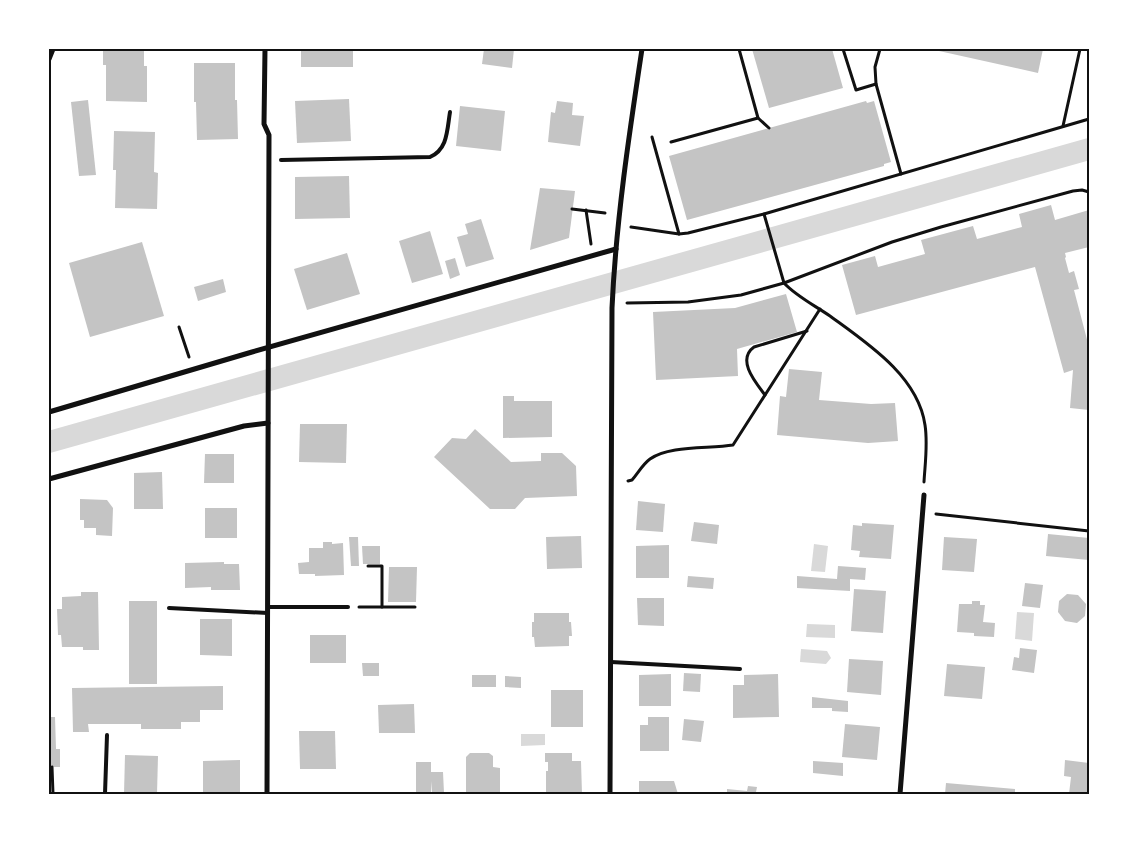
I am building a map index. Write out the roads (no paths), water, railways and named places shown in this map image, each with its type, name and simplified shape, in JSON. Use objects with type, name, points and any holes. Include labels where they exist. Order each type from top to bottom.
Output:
[{"type":"street","points":[[49,59],[53,49]]},
{"type":"street","points":[[265,49],[264,124],[269,135],[267,794]]},
{"type":"street","points":[[610,794],[612,308],[618,226],[642,49]]},
{"type":"street","points":[[49,412],[616,248]]},
{"type":"street","points":[[49,479],[244,426],[268,423]]},
{"type":"street","points":[[900,794],[924,495]]},
{"type":"lane","points":[[281,160],[430,157],[438,153],[444,145],[450,112]]},
{"type":"lane","points":[[169,608],[268,610],[348,607]]},
{"type":"lane","points":[[611,662],[740,670]]},
{"type":"lane","points":[[105,794],[107,735]]},
{"type":"waterway","points":[[49,442],[1089,149]]}]
